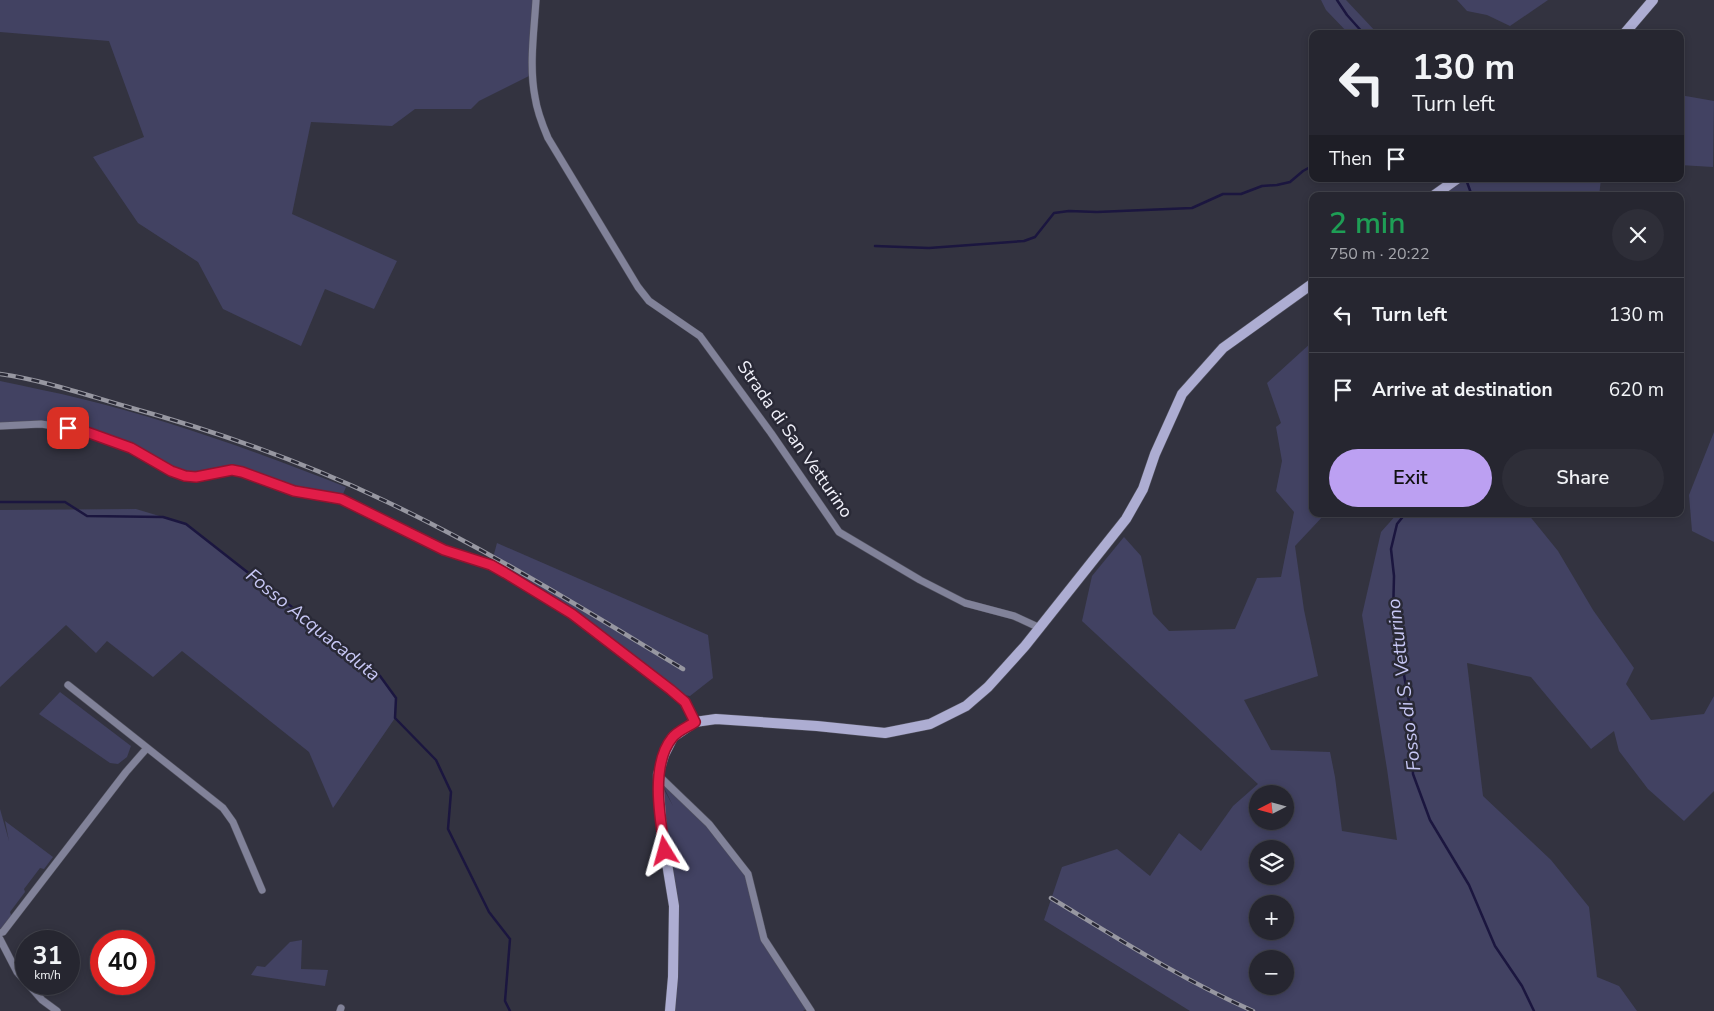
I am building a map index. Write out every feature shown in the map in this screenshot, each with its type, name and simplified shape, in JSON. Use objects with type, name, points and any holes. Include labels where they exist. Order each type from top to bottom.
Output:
[{"type":"street","name":"Strada di San Vetturino","points":[[536,0],[533,74],[540,118],[548,138],[638,287],[649,301],[700,336],[791,460],[839,532],[920,580],[965,603],[1014,616],[1040,628]]},
{"type":"street","points":[[1627,30],[1653,0]]},
{"type":"street","points":[[1439,192],[1453,182]]},
{"type":"street","points":[[670,1011],[673,977],[674,906],[662,833],[658,775],[672,737],[695,722],[716,719],[885,733],[930,724],[966,706],[988,687],[1040,628],[1126,519],[1142,490],[1155,454],[1182,394],[1223,348],[1309,286]]},
{"type":"street","points":[[0,426],[41,424],[81,430],[131,448],[171,471],[185,476],[196,477],[232,470],[294,491],[341,499],[444,550],[491,565],[572,614],[685,702],[695,722]]},
{"type":"street","points":[[68,685],[223,808],[233,822],[262,890]]},
{"type":"street","points":[[0,933],[3,932],[120,780],[147,748]]},
{"type":"street","points":[[658,775],[709,824],[748,874],[764,939],[808,1010]]},
{"type":"street","points":[[0,939],[15,968]]},
{"type":"street","points":[[38,995],[57,1011]]},
{"type":"shaded area","points":[[0,0],[536,0],[533,74],[479,101],[471,109],[415,109],[392,126],[311,122],[292,214],[397,261],[374,309],[325,289],[301,346],[223,309],[198,262],[138,223],[93,157],[144,137],[109,41],[0,32]]},
{"type":"shaded area","points":[[1321,0],[1346,0],[1374,30],[1345,30],[1326,10]]},
{"type":"shaded area","points":[[1457,0],[1548,0],[1510,26],[1487,15],[1467,11]]},
{"type":"shaded area","points":[[1684,96],[1714,101],[1713,167],[1684,165]]},
{"type":"shaded area","points":[[1453,182],[1601,182],[1599,192],[1439,192]]},
{"type":"shaded area","points":[[1309,345],[1309,517],[1322,517],[1295,546],[1304,610],[1318,676],[1244,700],[1271,750],[1330,752],[1342,831],[1397,840],[1362,615],[1381,532],[1394,517],[1530,517],[1558,551],[1593,610],[1634,668],[1626,684],[1651,720],[1704,714],[1714,696],[1714,791],[1684,821],[1648,789],[1619,751],[1614,731],[1591,749],[1531,677],[1467,663],[1483,796],[1551,860],[1589,907],[1597,977],[1619,986],[1637,1011],[1190,1011],[1044,920],[1062,867],[1117,849],[1150,876],[1179,833],[1201,851],[1233,806],[1249,792],[1249,830],[1294,830],[1294,785],[1257,785],[1258,784],[1082,621],[1092,576],[1124,537],[1141,556],[1153,614],[1169,631],[1235,629],[1257,578],[1281,577],[1294,512],[1276,491],[1282,461],[1276,427],[1281,423],[1267,383]]},
{"type":"shaded area","points":[[0,381],[72,396],[149,417],[248,450],[346,487],[341,499],[294,491],[242,472],[185,476],[131,448],[81,430],[41,424],[0,426]]},
{"type":"shaded area","points":[[1714,432],[1714,542],[1692,531],[1689,495]]},
{"type":"shaded area","points":[[136,509],[186,524],[380,676],[396,698],[395,718],[333,808],[309,752],[182,651],[153,677],[107,641],[96,653],[66,625],[0,687],[0,510]]},
{"type":"shaded area","points":[[497,543],[708,635],[713,678],[690,696],[676,694],[572,615],[491,565]]},
{"type":"shaded area","points":[[60,692],[131,746],[127,757],[118,764],[110,763],[39,714]]},
{"type":"shaded area","points":[[658,775],[709,824],[748,874],[764,939],[809,1007],[803,1011],[670,1011],[674,906],[660,782],[673,806]]},
{"type":"shaded area","points":[[0,809],[9,841],[5,821],[53,857],[44,869],[40,868],[24,889],[25,892],[10,912],[12,918],[0,930]]},
{"type":"shaded area","points":[[302,940],[301,969],[328,970],[325,986],[251,975],[257,966],[265,967],[290,942]]},
{"type":"waterway","name":"Fosso di S. Vetturino","points":[[1337,0],[1360,30]]},
{"type":"waterway","points":[[875,246],[929,248],[1024,241],[1035,237],[1054,213],[1192,208],[1223,194],[1241,194],[1262,186],[1290,182],[1309,168]]},
{"type":"waterway","name":"Fosso di S. Vetturino","points":[[1467,182],[1471,192]]},
{"type":"waterway","name":"Fosso Acquacaduta","points":[[0,502],[65,502],[87,516],[163,517],[186,524],[380,676],[396,698],[395,718],[436,760],[451,792],[448,829],[489,912],[510,939],[505,1001],[510,1011]]},
{"type":"waterway","name":"Fosso di S. Vetturino","points":[[1403,517],[1397,524],[1391,549],[1394,576],[1393,617],[1411,712],[1413,774],[1430,820],[1469,885],[1495,946],[1522,986],[1534,1011]]},
{"type":"railway","points":[[0,374],[64,388],[193,426],[321,472],[422,519],[498,559],[683,669]]},
{"type":"railway","points":[[1051,898],[1201,986],[1253,1011]]},
{"type":"route","points":[[68,428],[81,430],[131,448],[171,471],[185,476],[196,477],[232,470],[294,491],[341,499],[444,550],[491,565],[572,614],[685,702],[695,722],[672,737],[658,775],[665,851]]}]
